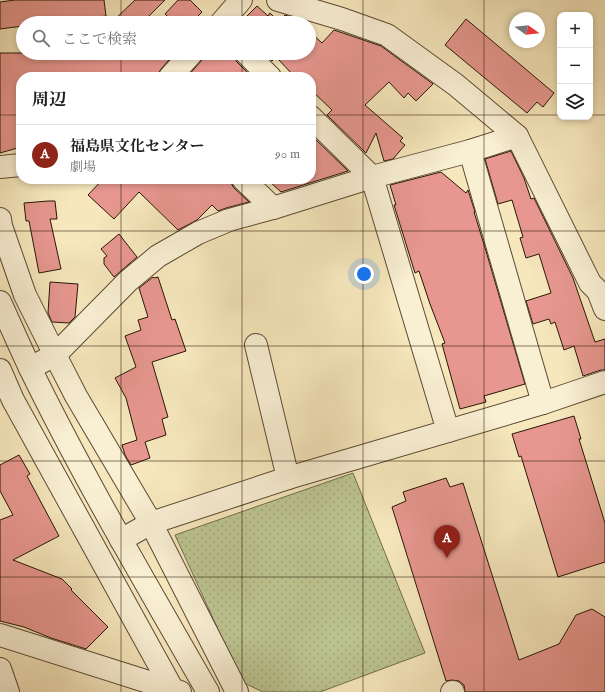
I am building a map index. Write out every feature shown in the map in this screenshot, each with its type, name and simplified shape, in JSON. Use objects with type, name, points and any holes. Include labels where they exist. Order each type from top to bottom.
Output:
[{"type":"street","points":[[227,16],[240,0]]},
{"type":"street","points":[[278,0],[342,19],[387,35],[456,85],[517,136],[590,283],[598,291],[605,309]]},
{"type":"street","points":[[175,72],[186,60]]},
{"type":"street","points":[[253,60],[265,72]]},
{"type":"street","points":[[316,122],[372,178],[448,431]]},
{"type":"street","points":[[30,368],[55,355],[128,281],[158,256],[198,233],[229,220],[470,151],[517,136]]},
{"type":"street","points":[[470,151],[543,403]]},
{"type":"street","points":[[0,166],[16,165]]},
{"type":"street","points":[[248,184],[273,208]]},
{"type":"street","points":[[0,219],[1,226],[25,295],[55,355],[76,396],[151,523],[237,692]]},
{"type":"street","points":[[0,302],[30,368],[80,465],[208,692]]},
{"type":"street","points":[[256,345],[288,478]]},
{"type":"street","points":[[0,370],[13,400],[176,692]]},
{"type":"street","points":[[121,540],[151,523],[288,478],[543,403],[605,382]]},
{"type":"street","points":[[0,635],[176,692]]},
{"type":"street","points":[[0,669],[8,692]]},
{"type":"green space","points":[[353,473],[425,653],[320,692],[263,692],[242,682],[175,535]]},
{"type":"building","points":[[15,0],[104,0],[106,16],[16,16],[16,27],[0,29],[0,2]]},
{"type":"building","points":[[135,0],[165,0],[149,16],[118,16]]},
{"type":"building","points":[[178,0],[190,0],[202,12],[198,16],[167,16],[165,14]]},
{"type":"building","points":[[257,6],[268,16],[247,16]]},
{"type":"building","points":[[466,19],[554,93],[543,107],[537,102],[527,113],[445,45]]},
{"type":"building","points":[[334,30],[381,46],[433,84],[416,101],[408,93],[404,98],[389,82],[365,105],[403,138],[400,141],[405,145],[393,159],[384,161],[376,133],[366,153],[327,115],[332,110],[316,95],[316,72],[290,72],[279,60],[316,60],[316,37],[322,43]]},
{"type":"building","points":[[0,53],[16,53],[16,60],[169,60],[159,72],[16,72],[16,148],[0,153]]},
{"type":"building","points":[[202,60],[236,60],[247,72],[191,72]]},
{"type":"building","points":[[316,140],[348,171],[316,181]]},
{"type":"building","points":[[511,151],[524,178],[531,199],[534,198],[573,278],[595,342],[605,339],[605,370],[583,376],[574,346],[564,350],[555,322],[551,324],[549,319],[533,324],[526,301],[551,293],[539,254],[526,258],[520,238],[523,237],[512,200],[498,204],[485,159]]},
{"type":"building","points":[[441,172],[466,193],[468,190],[525,384],[484,396],[486,402],[460,409],[442,344],[445,343],[419,271],[415,273],[394,205],[396,205],[390,185]]},
{"type":"building","points":[[98,184],[232,184],[249,202],[218,211],[212,205],[197,220],[178,230],[139,192],[114,219],[88,195]]},
{"type":"building","points":[[272,184],[307,184],[281,192]]},
{"type":"building","points":[[55,201],[57,219],[50,219],[61,269],[39,273],[29,221],[26,221],[24,203]]},
{"type":"building","points":[[119,234],[137,257],[114,277],[104,264],[104,258],[107,256],[101,249]]},
{"type":"building","points":[[153,277],[158,277],[172,320],[175,319],[186,351],[152,362],[168,417],[162,419],[166,435],[145,442],[150,458],[131,465],[125,455],[122,445],[137,440],[126,398],[115,378],[136,367],[125,336],[141,330],[138,320],[148,317],[139,288]]},
{"type":"building","points":[[50,282],[78,284],[75,317],[69,323],[52,322],[48,313]]},
{"type":"building","points":[[574,416],[581,439],[579,439],[605,523],[605,562],[558,577],[521,456],[519,457],[512,434]]},
{"type":"building","points":[[19,455],[30,474],[27,476],[59,536],[13,560],[62,579],[108,627],[86,649],[51,638],[24,627],[0,621],[0,520],[13,515],[0,491],[0,465]]},
{"type":"building","points":[[446,478],[450,487],[463,483],[519,660],[559,644],[576,615],[592,609],[605,617],[605,692],[465,692],[464,685],[459,681],[446,681],[392,507],[406,501],[403,492]]},
{"type":"place","name":"福島県文化センター","points":[[447,558]]}]
